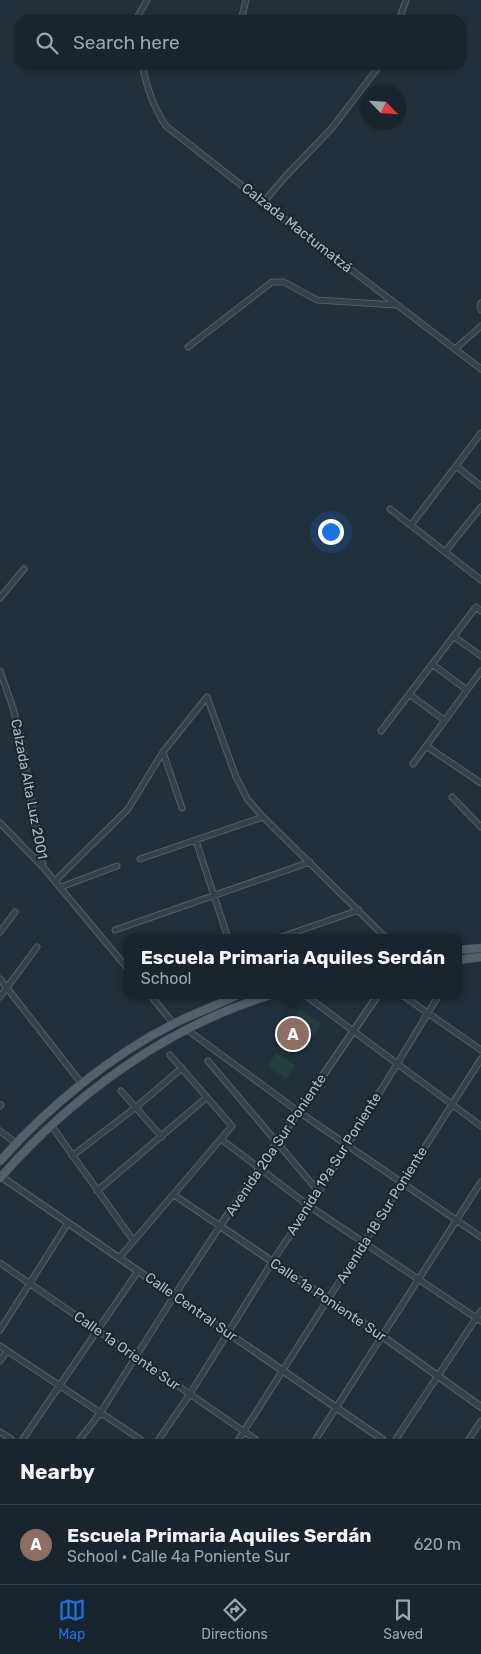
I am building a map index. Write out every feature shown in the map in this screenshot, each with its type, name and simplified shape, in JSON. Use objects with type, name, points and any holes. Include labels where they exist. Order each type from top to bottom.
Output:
[{"type":"main road","points":[[462,950],[481,948]]},
{"type":"main road","points":[[462,961],[481,958]]},
{"type":"main road","points":[[0,1161],[48,1111],[123,1054],[174,1024],[229,999]]},
{"type":"main road","points":[[0,1177],[51,1125],[95,1088],[134,1060],[186,1029],[258,999]]},
{"type":"street","points":[[140,15],[147,0]]},
{"type":"street","points":[[242,15],[246,0]]},
{"type":"street","points":[[401,15],[406,0]]},
{"type":"street","name":"Calzada Mactumatzá","points":[[143,70],[148,90],[166,126],[263,203],[481,369]]},
{"type":"street","points":[[263,203],[332,128],[376,70]]},
{"type":"street","points":[[188,347],[272,282],[284,282],[317,300],[397,306]]},
{"type":"street","points":[[481,303],[481,310]]},
{"type":"street","points":[[455,350],[481,326]]},
{"type":"street","points":[[411,525],[481,433]]},
{"type":"street","points":[[456,466],[481,486]]},
{"type":"street","points":[[445,552],[481,508]]},
{"type":"street","points":[[390,509],[481,580]]},
{"type":"street","points":[[0,598],[24,569]]},
{"type":"street","points":[[381,730],[476,607],[481,611]]},
{"type":"street","points":[[453,636],[481,656]]},
{"type":"street","points":[[432,664],[467,690]]},
{"type":"street","name":"Calzada Alta Luz 2001","points":[[0,671],[20,735],[43,867],[124,964]]},
{"type":"street","points":[[412,764],[481,672]]},
{"type":"street","points":[[475,679],[481,683]]},
{"type":"street","points":[[409,694],[444,720]]},
{"type":"street","points":[[55,881],[124,813],[162,752],[207,697],[236,777],[248,800],[382,934]]},
{"type":"street","points":[[426,746],[481,783]]},
{"type":"street","points":[[162,752],[182,808]]},
{"type":"street","points":[[452,797],[480,825]]},
{"type":"street","points":[[140,860],[264,817]]},
{"type":"street","points":[[0,823],[43,867]]},
{"type":"street","points":[[196,841],[227,934]]},
{"type":"street","points":[[116,930],[310,862]]},
{"type":"street","points":[[61,887],[118,866]]},
{"type":"street","points":[[290,934],[359,910]]},
{"type":"street","points":[[0,932],[15,912]]},
{"type":"street","points":[[0,998],[37,947]]},
{"type":"street","points":[[0,979],[82,1084]]},
{"type":"street","points":[[153,999],[174,1024]]},
{"type":"street","points":[[310,999],[481,1126]]},
{"type":"street","name":"Avenida 20a Sur Poniente","points":[[80,1439],[100,1412],[220,1226],[375,999]]},
{"type":"street","points":[[407,999],[481,1050]]},
{"type":"street","name":"Avenida 19a Sur Poniente","points":[[159,1439],[190,1394],[318,1192],[437,999]]},
{"type":"street","points":[[186,1029],[299,1112],[481,1237]]},
{"type":"street","points":[[119,1258],[232,1126],[170,1055]]},
{"type":"street","name":"Avenida 18 Sur Poniente","points":[[239,1439],[481,1059]]},
{"type":"street","points":[[208,1061],[318,1192]]},
{"type":"street","points":[[72,1156],[135,1108],[182,1068]]},
{"type":"street","points":[[121,1091],[162,1137]]},
{"type":"street","points":[[98,1191],[207,1097]]},
{"type":"street","points":[[51,1125],[133,1240]]},
{"type":"street","points":[[0,1131],[16,1143]]},
{"type":"street","points":[[221,1139],[309,1206],[479,1319]]},
{"type":"street","name":"Calle Central Sur","points":[[0,1177],[382,1439]]},
{"type":"street","points":[[316,1439],[481,1182]]},
{"type":"street","name":"Calle 1a Poniente Sur","points":[[174,1195],[382,1336],[481,1407]]},
{"type":"street","points":[[0,1330],[68,1222]]},
{"type":"street","name":"Calle 1a Oriente Sur","points":[[0,1262],[255,1439]]},
{"type":"street","points":[[23,1439],[138,1271]]},
{"type":"street","points":[[396,1439],[479,1319],[481,1311]]},
{"type":"street","points":[[0,1346],[140,1439]]},
{"type":"street","points":[[0,1361],[7,1351]]},
{"type":"street","points":[[469,1439],[481,1422]]},
{"type":"street","points":[[0,1432],[11,1439]]},
{"type":"green space","points":[[300,1009],[321,1024],[312,1037],[290,1021]]},
{"type":"green space","points":[[276,1053],[295,1066],[286,1079],[268,1066]]},
{"type":"place","name":"Escuela Primaria Aquiles Serdán","points":[[293,1034]]}]
